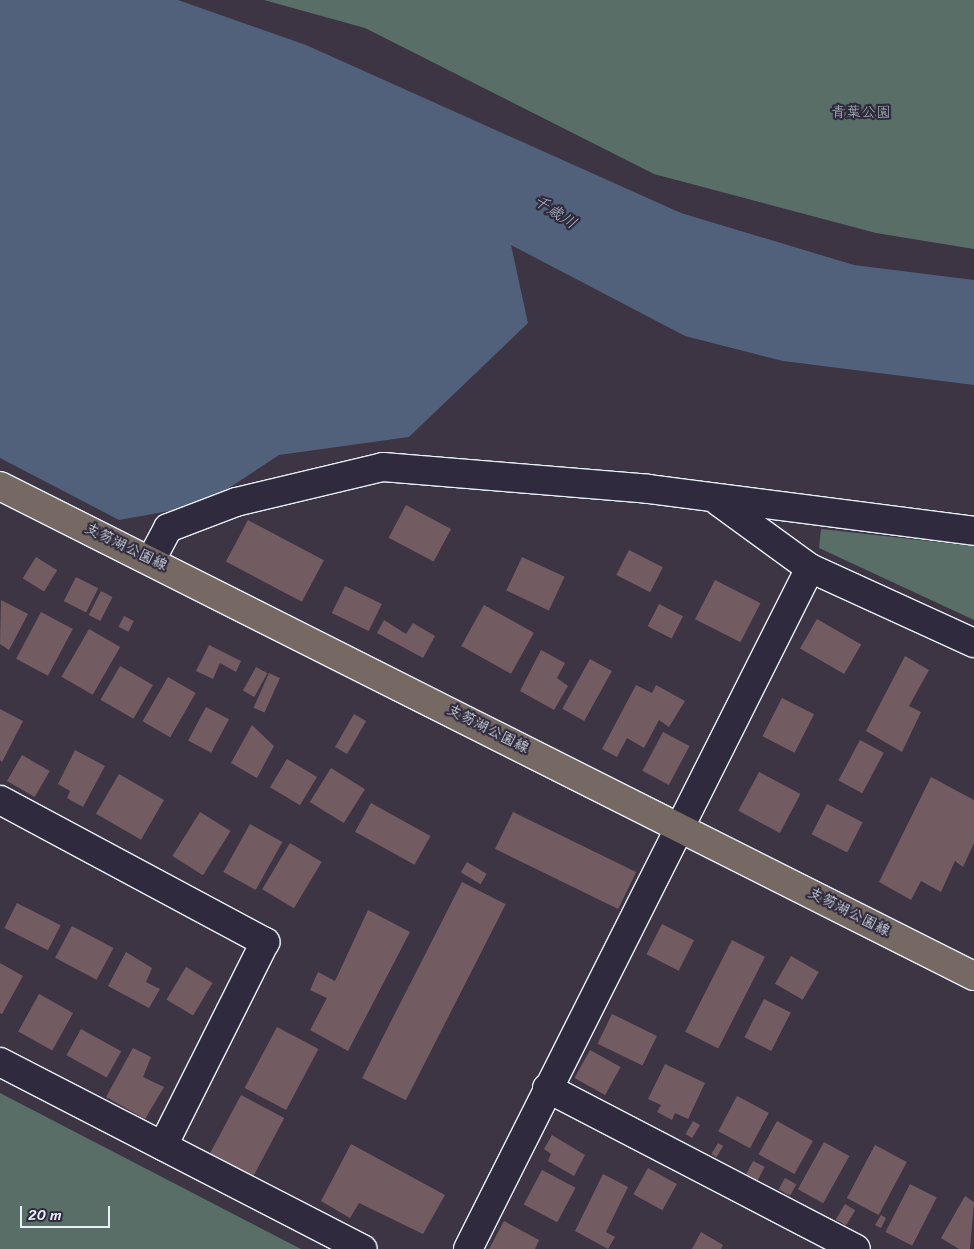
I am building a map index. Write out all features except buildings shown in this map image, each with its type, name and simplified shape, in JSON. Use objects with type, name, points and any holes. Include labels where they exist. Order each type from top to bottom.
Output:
[{"type":"main road","name":"支笏湖公園線","points":[[0,486],[152,560],[974,976]]},
{"type":"street","points":[[152,560],[168,528],[236,502],[383,467],[648,489],[715,500],[974,531]]},
{"type":"street","points":[[715,500],[810,568],[974,643]]},
{"type":"street","points":[[468,1249],[678,825],[810,568]]},
{"type":"street","points":[[0,800],[265,942],[163,1146]]},
{"type":"street","points":[[0,1062],[363,1249]]},
{"type":"street","points":[[548,1088],[856,1249]]},
{"type":"green space","name":"青葉公園","points":[[264,0],[974,0],[974,249],[876,233],[654,174],[365,28]]},
{"type":"green space","points":[[821,529],[974,546],[974,620],[819,548]]},
{"type":"green space","points":[[0,1093],[301,1249],[0,1249]]},
{"type":"water","name":"千歳川","points":[[0,0],[178,0],[306,45],[681,213],[854,265],[974,280],[974,385],[783,361],[685,336],[511,245],[528,323],[409,437],[279,455],[203,505],[119,520],[0,458]]}]
